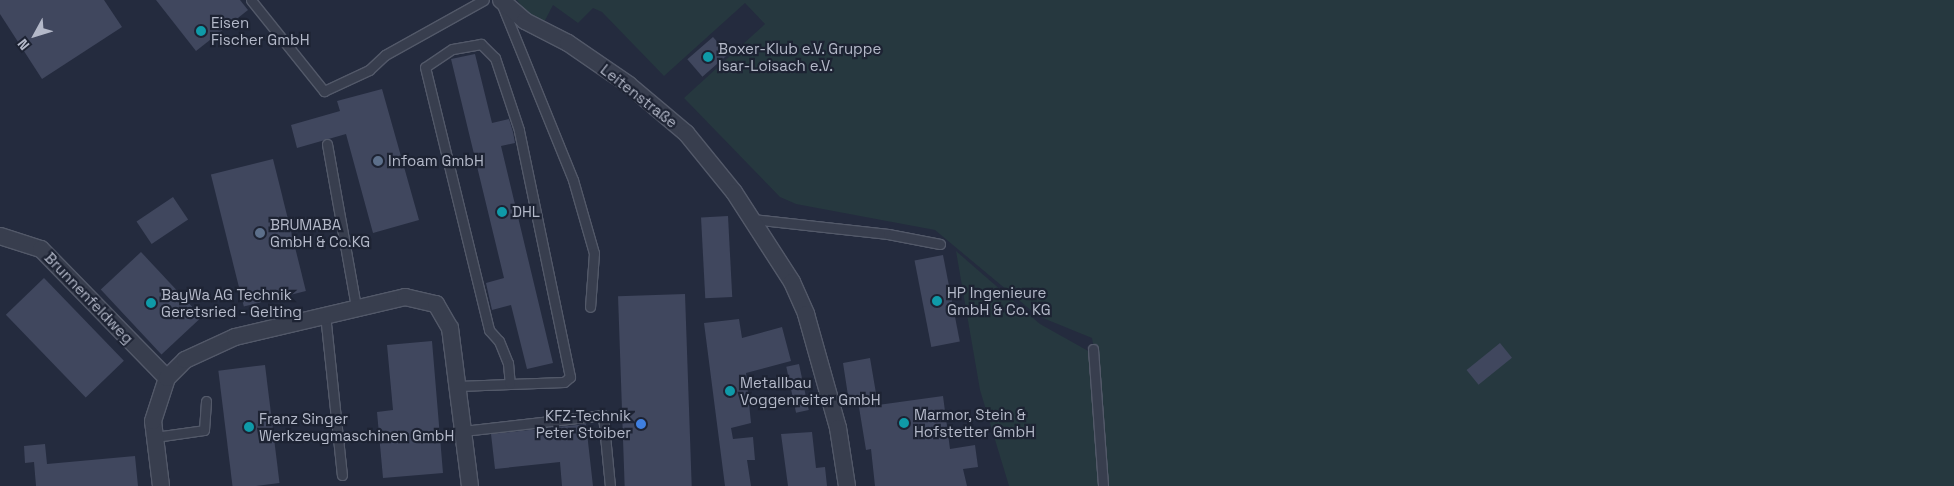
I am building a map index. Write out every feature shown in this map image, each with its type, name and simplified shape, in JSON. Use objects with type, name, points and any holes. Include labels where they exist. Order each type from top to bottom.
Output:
[{"type":"street","name":"Leitenstraße","points":[[500,0],[525,21],[568,43],[629,85],[686,134],[752,219],[792,282],[806,314],[838,428],[847,486]]},
{"type":"street","name":"Brunnenfeldweg","points":[[0,236],[41,249],[167,378]]},
{"type":"street","points":[[160,486],[152,421],[167,378],[184,360],[235,337],[325,314],[405,297],[436,304],[450,328],[470,486]]},
{"type":"lane","points":[[251,0],[324,91],[368,70],[385,55],[484,0]]},
{"type":"lane","points":[[500,0],[573,180],[594,252],[590,307]]},
{"type":"lane","points":[[458,386],[564,382],[570,377],[519,130],[495,58],[481,44],[452,49],[425,67],[489,330],[499,341],[508,362],[510,384]]},
{"type":"lane","points":[[326,144],[356,307]]},
{"type":"lane","points":[[752,219],[888,234],[940,244]]},
{"type":"lane","points":[[325,314],[342,475]]},
{"type":"lane","points":[[1093,349],[1103,486]]},
{"type":"lane","points":[[154,437],[204,430],[206,401]]},
{"type":"lane","points":[[463,432],[603,415],[610,486]]},
{"type":"shaded area","points":[[517,0],[1954,0],[1954,486],[1107,486],[1103,402],[1092,338],[1038,316],[935,230],[796,204],[780,197],[684,98],[765,24],[745,3],[664,76],[602,12],[593,8],[578,23],[553,5],[540,30]]},
{"type":"shaded area","points":[[956,251],[1040,324],[1090,352],[1100,486],[1009,486],[980,390]]},
{"type":"building","points":[[0,0],[104,0],[122,27],[42,79],[0,14]]},
{"type":"building","name":"Eisen Fischer GmbH","points":[[156,0],[240,0],[248,10],[196,51]]},
{"type":"building","name":"Boxer-Klub e.V. Gruppe Isar-Loisach e.V.","points":[[713,37],[728,54],[702,77],[687,59]]},
{"type":"building","name":"DHL","points":[[475,54],[492,123],[509,119],[513,132],[515,143],[501,146],[553,363],[527,369],[511,305],[492,310],[486,283],[504,278],[451,59]]},
{"type":"building","name":"Infoam GmbH","points":[[382,89],[419,220],[373,233],[346,134],[297,148],[291,125],[340,111],[337,101]]},
{"type":"building","name":"BRUMABA GmbH & Co.KG","points":[[273,159],[306,291],[244,306],[211,174]]},
{"type":"building","points":[[173,197],[188,219],[152,244],[137,222]]},
{"type":"building","points":[[728,216],[732,297],[705,298],[701,217]]},
{"type":"building","name":"BayWa AG Technik Geretsried - Gelting","points":[[141,252],[202,317],[161,355],[101,290]]},
{"type":"building","name":"HP Ingenieure GmbH & Co. KG","points":[[943,255],[960,341],[931,347],[915,261]]},
{"type":"building","points":[[44,278],[124,361],[86,398],[6,315]]},
{"type":"building","points":[[685,294],[692,486],[625,486],[618,296]]},
{"type":"building","name":"Metallbau Voggenreiter GmbH","points":[[739,319],[742,338],[782,327],[791,361],[746,373],[751,423],[731,428],[733,439],[753,437],[755,460],[747,460],[751,486],[725,486],[704,323]]},
{"type":"building","points":[[432,341],[443,473],[383,478],[377,412],[393,410],[387,345]]},
{"type":"building","points":[[1500,343],[1512,358],[1479,385],[1467,370]]},
{"type":"building","points":[[870,358],[878,405],[943,396],[950,449],[975,445],[978,467],[963,469],[967,486],[875,486],[871,449],[866,450],[858,401],[849,402],[843,363]]},
{"type":"building","points":[[799,364],[809,410],[796,413],[786,367]]},
{"type":"building","name":"Franz Singer Werkzeugmaschinen GmbH","points":[[265,365],[280,483],[233,486],[218,371]]},
{"type":"building","points":[[586,424],[593,486],[562,486],[560,462],[495,469],[491,434]]},
{"type":"building","points":[[812,432],[816,468],[825,467],[827,486],[788,486],[781,434]]},
{"type":"building","points":[[45,444],[47,464],[135,456],[138,486],[36,486],[34,462],[25,463],[24,446]]},
{"type":"place","name":"Eisen Fischer GmbH","points":[[201,31]]},
{"type":"place","name":"Boxer-Klub e.V. Gruppe Isar-Loisach e.V.","points":[[708,57]]},
{"type":"place","name":"Infoam GmbH","points":[[378,161]]},
{"type":"place","name":"DHL","points":[[502,212]]},
{"type":"place","name":"BRUMABA GmbH & Co.KG","points":[[260,233]]},
{"type":"place","name":"HP Ingenieure GmbH & Co. KG","points":[[937,301]]},
{"type":"place","name":"BayWa AG Technik Geretsried - Gelting","points":[[151,303]]},
{"type":"place","name":"Metallbau Voggenreiter GmbH","points":[[730,391]]},
{"type":"place","name":"Marmor, Stein & Hofstetter GmbH","points":[[904,423]]},
{"type":"place","name":"KFZ-Technik Peter Stoiber","points":[[641,424]]},
{"type":"place","name":"Franz Singer Werkzeugmaschinen GmbH","points":[[249,427]]}]
